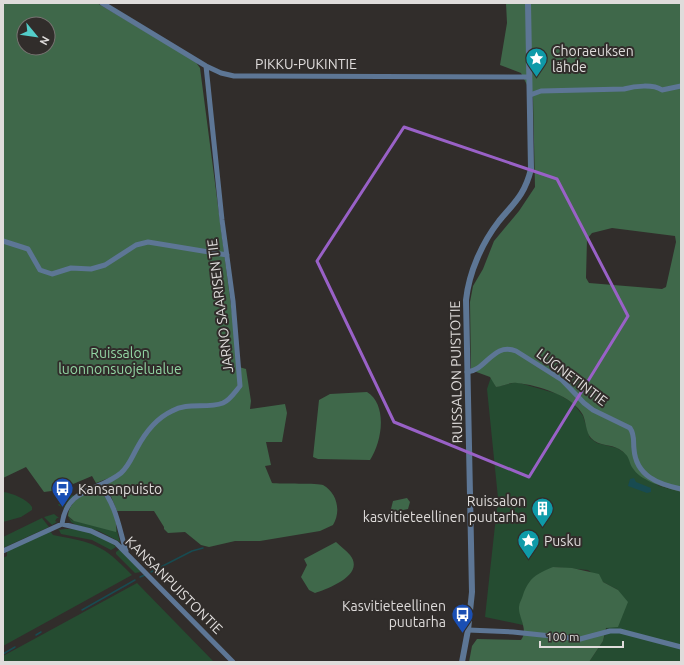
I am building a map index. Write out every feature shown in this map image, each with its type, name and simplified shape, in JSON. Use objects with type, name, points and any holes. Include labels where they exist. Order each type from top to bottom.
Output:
[{"type":"street","name":"PIKKU-PUKINTIE","points":[[102,3],[206,66],[221,73],[234,76],[529,77]]},
{"type":"street","name":"RUISSALON PUISTOTIE","points":[[462,662],[468,630],[472,592],[465,320],[467,291],[474,266],[485,242],[500,220],[519,199],[527,185],[532,158],[528,3]]},
{"type":"street","name":"JARNO SAARISEN TIE","points":[[62,524],[66,511],[76,497],[83,492],[100,486],[120,474],[126,468],[142,438],[162,417],[186,405],[201,406],[223,403],[231,397],[240,386],[233,301],[206,66]]},
{"type":"street","points":[[530,95],[542,91],[624,89],[634,87],[658,87],[662,90],[681,86]]},
{"type":"street","points":[[3,241],[28,249],[40,270],[52,274],[71,268],[91,269],[105,265],[136,245],[148,242],[227,255]]},
{"type":"street","name":"LUGNETINTIE","points":[[467,372],[480,368],[499,350],[506,348],[516,351],[562,380],[584,403],[593,410],[630,428],[633,436],[635,459],[642,472],[658,482],[681,489]]},
{"type":"street","points":[[100,486],[110,498],[114,508],[126,551]]},
{"type":"street","points":[[3,551],[62,524]]},
{"type":"street","name":"KANSANPUISTONTIE","points":[[62,524],[102,535],[126,551],[233,662]]},
{"type":"street","points":[[468,630],[513,632],[580,639],[611,631],[681,647]]},
{"type":"highlighted area","points":[[404,127],[557,179],[628,316],[529,477],[394,422],[317,261]]},
{"type":"green space","name":"Ruissalon luonnonsuojelualue","points":[[3,3],[97,3],[195,61],[200,68],[239,367],[246,369],[251,401],[250,409],[285,404],[287,413],[282,442],[266,442],[271,465],[265,466],[272,483],[314,484],[323,485],[328,488],[336,502],[337,513],[333,525],[320,531],[260,541],[235,541],[209,547],[201,545],[185,532],[168,533],[164,529],[154,511],[117,511],[108,489],[109,478],[96,483],[92,476],[59,490],[44,492],[26,467],[3,478]]},
{"type":"green space","points":[[506,3],[681,3],[681,492],[669,489],[643,478],[634,470],[626,454],[616,447],[594,441],[588,433],[583,415],[578,408],[563,397],[544,389],[525,384],[512,383],[496,387],[490,377],[471,370],[470,302],[473,286],[483,269],[494,241],[519,211],[535,187],[533,97],[521,73],[500,65],[507,23]],"holes":[[[612,228],[675,236],[676,242],[666,287],[662,289],[589,283],[586,278],[587,239],[592,233]]]},
{"type":"green space","points":[[491,377],[496,387],[516,382],[558,394],[573,403],[583,416],[590,438],[597,443],[617,448],[628,455],[634,470],[659,486],[681,492],[681,662],[589,662],[603,641],[618,590],[603,582],[588,570],[553,567],[519,607],[523,625],[485,617],[498,498],[487,389]]},
{"type":"green space","points":[[367,392],[374,398],[378,406],[381,424],[378,444],[370,460],[318,459],[313,457],[319,400],[330,394]]},
{"type":"green space","points":[[94,491],[104,496],[108,501],[116,520],[116,532],[74,521],[68,516],[71,507],[77,499]]},
{"type":"green space","points":[[3,492],[23,499],[30,504],[32,510],[21,517],[3,522]]},
{"type":"green space","points":[[71,495],[75,496],[63,508],[58,505],[63,499]]},
{"type":"green space","points":[[407,498],[410,502],[408,509],[398,511],[391,509],[393,501]]},
{"type":"green space","points":[[54,514],[59,518],[55,521],[57,522],[52,525],[44,517]]},
{"type":"green space","points":[[68,516],[72,520],[116,531],[116,527],[120,542],[99,531],[76,525],[71,522]]},
{"type":"green space","points":[[42,518],[49,527],[3,548],[3,537]]},
{"type":"green space","points":[[58,528],[60,530],[73,529],[89,532],[97,535],[116,547],[111,550],[92,540],[61,534]]},
{"type":"green space","points":[[50,531],[53,535],[79,540],[97,546],[113,557],[132,575],[3,646],[3,558],[7,556],[7,551]]},
{"type":"green space","points":[[336,542],[350,555],[354,562],[353,569],[343,580],[315,593],[309,590],[301,577],[307,565],[304,559]]},
{"type":"green space","points":[[120,549],[141,572],[135,573],[116,554],[116,552]]},
{"type":"green space","points":[[553,567],[572,568],[599,574],[603,582],[618,590],[628,602],[618,627],[606,628],[603,641],[589,662],[469,662],[472,646],[477,639],[521,640],[524,628],[519,607],[525,589],[534,577]]},
{"type":"green space","points":[[137,583],[214,662],[3,662],[3,656]]},
{"type":"water","points":[[634,478],[636,482],[651,488],[651,492],[647,493],[628,486],[630,479]]},
{"type":"waterway","points":[[151,572],[192,551],[203,548]]},
{"type":"waterway","points":[[140,577],[145,575]]},
{"type":"waterway","points":[[82,610],[135,580]]},
{"type":"waterway","points":[[36,635],[41,632]]},
{"type":"waterway","points":[[3,654],[15,647]]},
{"type":"place","name":"Choraeuksen lähde","points":[[536,78]]},
{"type":"place","name":"Kansanpuisto","points":[[63,508]]},
{"type":"place","name":"Ruissalon kasvitieteellinen puutarha","points":[[542,528]]},
{"type":"place","name":"Pusku","points":[[529,560]]},
{"type":"place","name":"Kasvitieteellinen puutarha","points":[[462,634]]}]
